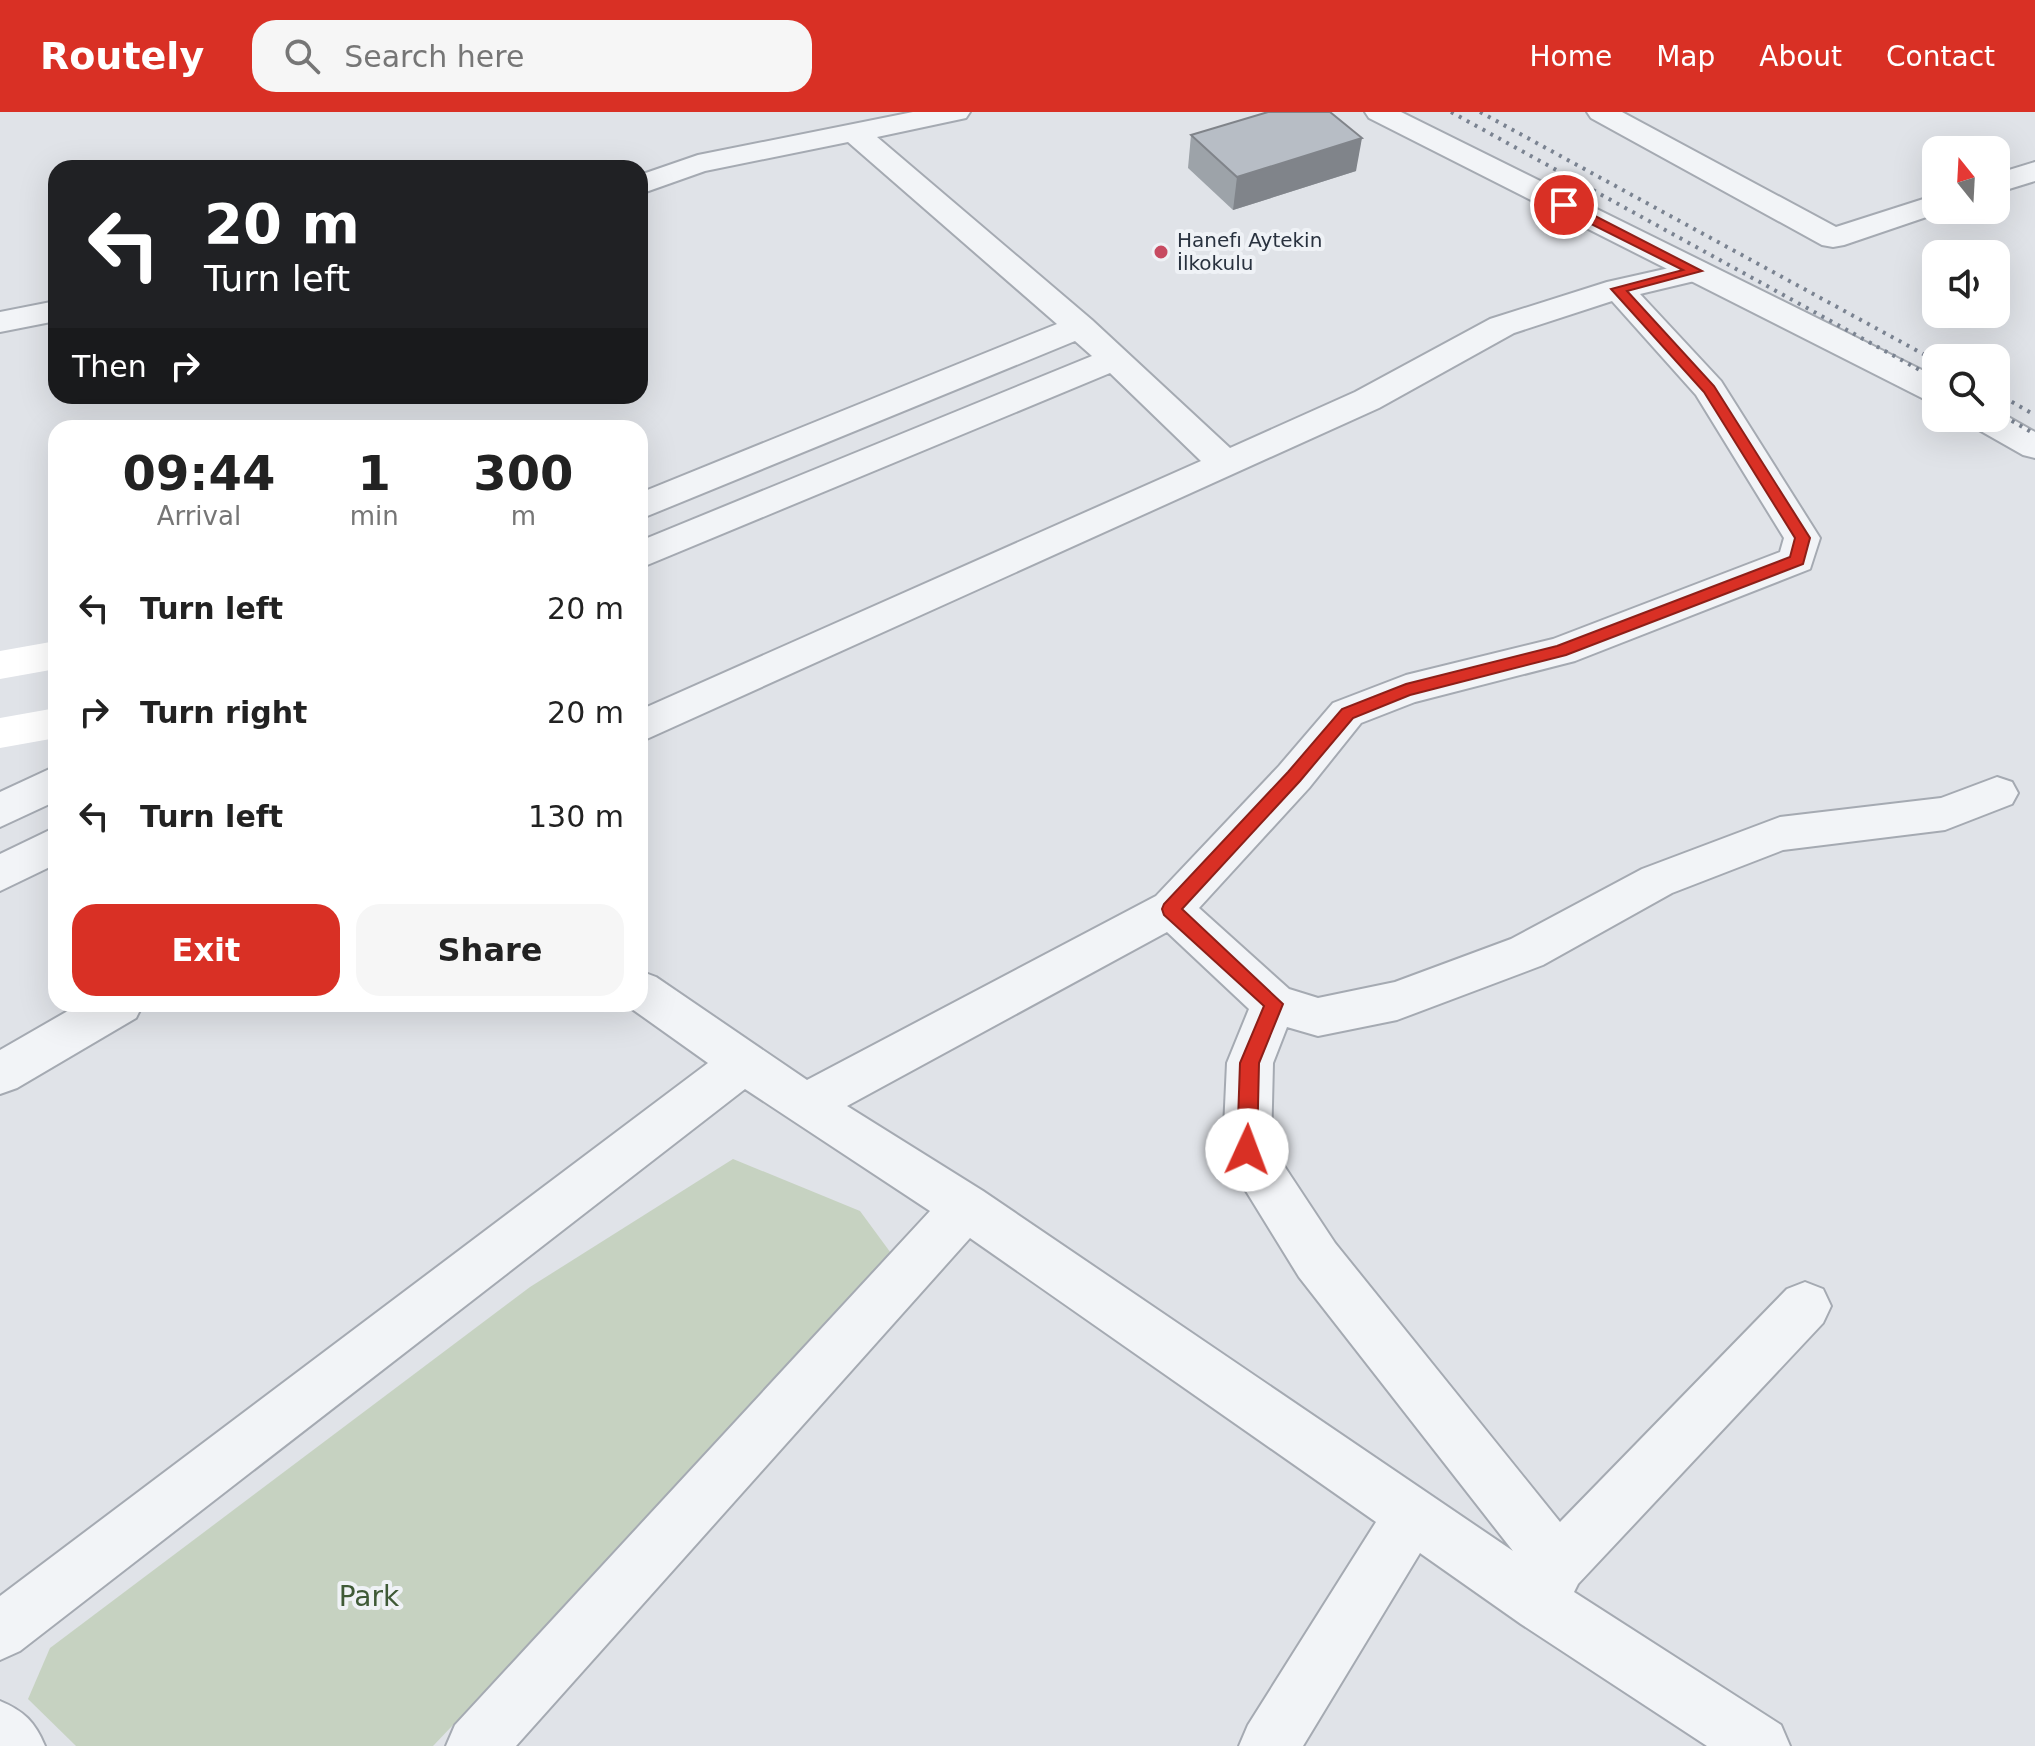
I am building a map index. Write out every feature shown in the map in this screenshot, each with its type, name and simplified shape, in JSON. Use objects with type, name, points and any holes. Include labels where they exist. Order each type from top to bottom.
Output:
[{"type":"main road","points":[[0,665],[48,656]]},
{"type":"main road","points":[[0,733],[48,724]]},
{"type":"street","points":[[648,182],[698,164],[956,112]]},
{"type":"street","points":[[1379,112],[1922,384]]},
{"type":"street","points":[[1601,112],[1833,238],[1922,209]]},
{"type":"street","points":[[855,133],[1080,327],[1224,462]]},
{"type":"street","points":[[2010,179],[2035,171]]},
{"type":"street","points":[[648,723],[1367,400],[1502,326],[1618,289],[1696,271]]},
{"type":"street","points":[[805,1105],[1171,909],[1294,777],[1347,713],[1406,690],[1561,651],[1797,560],[1802,538],[1709,389],[1618,289]]},
{"type":"street","points":[[0,322],[48,313]]},
{"type":"street","points":[[648,504],[1080,327]]},
{"type":"street","points":[[648,552],[1114,359]]},
{"type":"street","points":[[2009,432],[2035,447]]},
{"type":"street","points":[[0,811],[48,786]]},
{"type":"street","points":[[1171,909],[1274,1004],[1318,1017],[1397,1001],[1527,952],[1657,881],[1780,834],[1945,814],[1997,793]]},
{"type":"street","points":[[0,874],[48,848]]},
{"type":"street","points":[[648,995],[805,1105],[966,1207],[1413,1514],[1550,1584],[1760,1746]]},
{"type":"street","points":[[1274,1004],[1250,1063],[1247,1150],[1317,1260],[1550,1584]]},
{"type":"street","points":[[0,1074],[106,1012]]},
{"type":"street","points":[[0,1631],[746,1061]]},
{"type":"street","points":[[476,1746],[966,1207]]},
{"type":"street","points":[[1550,1584],[1805,1306]]},
{"type":"street","points":[[1269,1746],[1413,1514]]},
{"type":"street","points":[[0,1731],[15,1746]]},
{"type":"green space","name":"Park","points":[[733,1159],[860,1211],[896,1260],[433,1746],[76,1746],[28,1699],[50,1648],[530,1287]]},
{"type":"building","points":[[1268,112],[1330,112],[1362,138],[1237,177],[1191,135]]},
{"type":"railway","points":[[1451,112],[1922,371]]},
{"type":"railway","points":[[1480,112],[1922,353]]},
{"type":"railway","points":[[2010,401],[2035,415]]},
{"type":"railway","points":[[2010,420],[2035,434]]},
{"type":"place","name":"Hanefı Aytekin İlkokulu","points":[[1161,252]]},
{"type":"route","points":[[1247,1150],[1250,1063],[1274,1004],[1171,909],[1294,777],[1347,713],[1406,690],[1561,651],[1797,560],[1802,538],[1709,389],[1618,289],[1696,271],[1564,205]]}]
